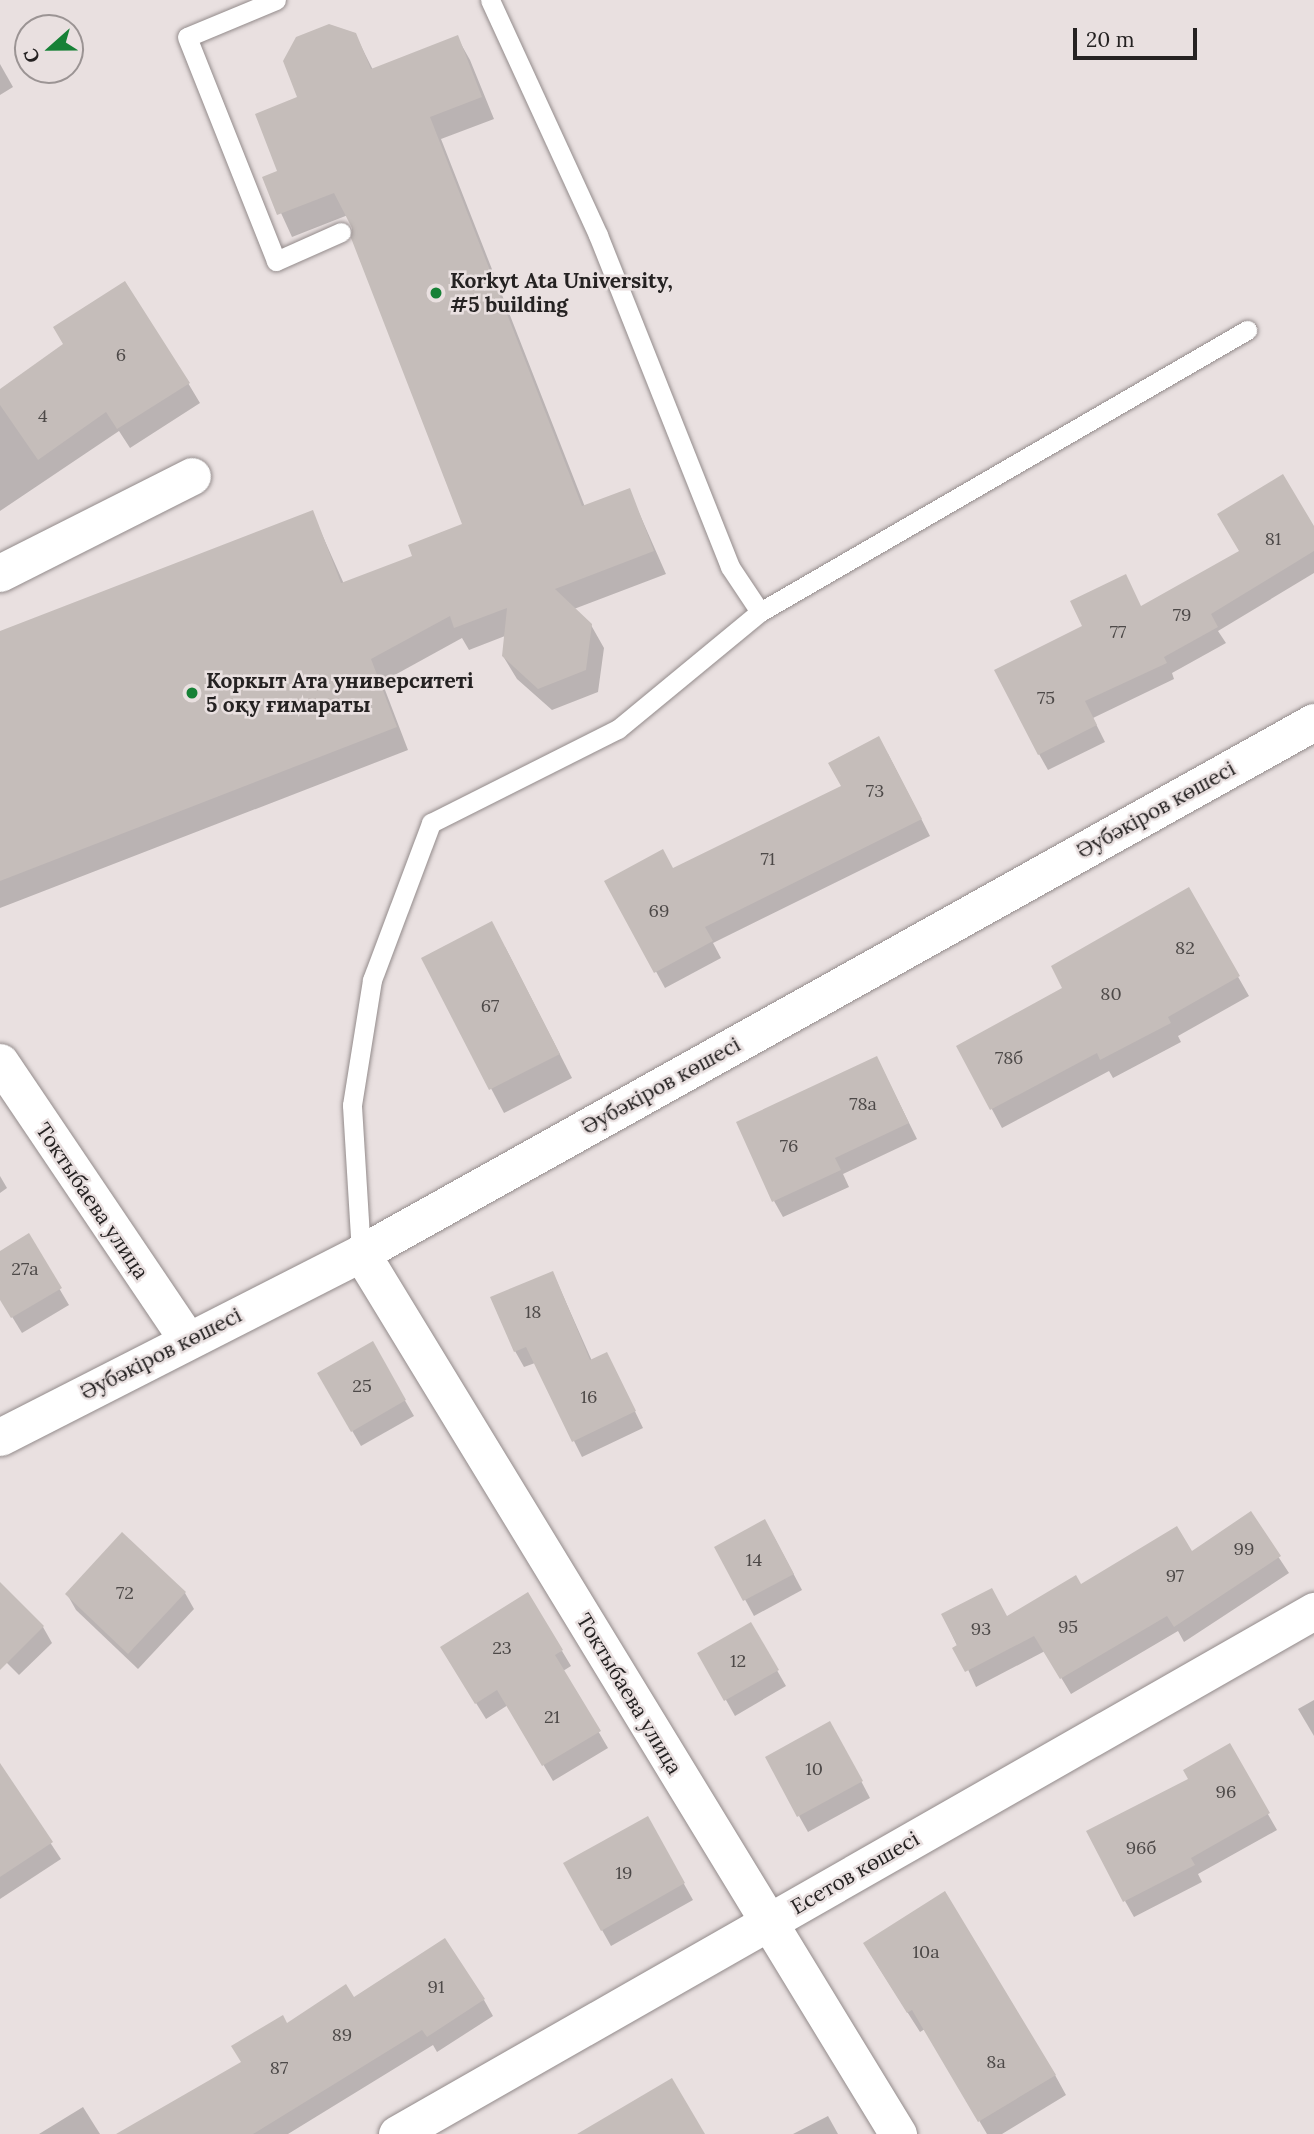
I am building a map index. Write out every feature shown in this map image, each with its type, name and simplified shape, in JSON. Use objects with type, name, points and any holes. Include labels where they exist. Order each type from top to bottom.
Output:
[{"type":"street","points":[[0,573],[192,476]]},
{"type":"street","name":"Әубәкіров көшесі","points":[[0,1437],[187,1339],[361,1254],[1314,722]]},
{"type":"street","name":"Токтыбаева улица","points":[[0,1062],[187,1339]]},
{"type":"street","name":"Токтыбаева улица","points":[[361,1254],[898,2134]]},
{"type":"street","name":"Есетов көшесі","points":[[397,2134],[1314,1611]]},
{"type":"lane","points":[[276,0],[187,37],[276,261],[341,232]]},
{"type":"lane","points":[[490,0],[598,235],[730,567],[760,612]]},
{"type":"lane","points":[[361,1254],[352,1105],[370,992],[431,823],[618,729],[760,612],[1247,330]]},
{"type":"building","points":[[329,24],[356,33],[371,69],[458,35],[482,97],[430,117],[582,506],[630,488],[654,551],[555,589],[592,624],[586,670],[538,689],[502,656],[507,608],[454,628],[450,616],[371,659],[397,727],[0,881],[0,631],[313,510],[341,583],[412,556],[408,545],[462,524],[351,238],[352,228],[334,193],[277,215],[262,177],[277,171],[255,114],[297,97],[283,61],[296,37]]},
{"type":"building","points":[[125,281],[190,383],[117,429],[106,412],[38,460],[0,405],[0,389],[63,344],[53,327]]},
{"type":"building","points":[[1283,474],[1314,526],[1314,551],[1211,614],[1218,627],[1164,657],[1167,663],[1085,701],[1097,725],[1038,755],[994,670],[1082,626],[1070,601],[1126,574],[1141,606],[1239,551],[1217,514]]},
{"type":"building","points":[[879,736],[922,819],[705,927],[713,941],[654,973],[604,881],[663,849],[673,868],[841,786],[828,763]]},
{"type":"building","points":[[1189,887],[1240,976],[1168,1017],[1171,1023],[1100,1060],[1097,1053],[990,1110],[956,1046],[1062,988],[1051,966]]},
{"type":"building","points":[[492,921],[560,1054],[489,1090],[421,958]]},
{"type":"building","points":[[877,1056],[909,1123],[835,1158],[841,1170],[772,1202],[736,1122]]},
{"type":"building","points":[[29,1233],[62,1288],[11,1318],[0,1300],[0,1251]]},
{"type":"building","points":[[553,1271],[590,1360],[607,1352],[636,1411],[572,1442],[526,1347],[514,1352],[490,1297]]},
{"type":"building","points":[[373,1341],[406,1400],[351,1432],[317,1373]]},
{"type":"building","points":[[1251,1511],[1281,1556],[1174,1627],[1167,1616],[1060,1679],[1034,1636],[965,1672],[952,1648],[957,1645],[941,1614],[992,1588],[1007,1616],[1076,1575],[1081,1584],[1177,1526],[1192,1551]]},
{"type":"building","points":[[765,1519],[794,1574],[743,1601],[714,1547]]},
{"type":"building","points":[[122,1532],[186,1592],[128,1654],[65,1594]]},
{"type":"building","points":[[0,1582],[44,1626],[0,1670]]},
{"type":"building","points":[[528,1592],[563,1650],[555,1655],[601,1731],[542,1766],[497,1690],[475,1704],[440,1647]]},
{"type":"building","points":[[751,1622],[779,1670],[724,1701],[697,1653]]},
{"type":"building","points":[[830,1721],[863,1781],[797,1817],[765,1757]]},
{"type":"building","points":[[1230,1743],[1270,1813],[1191,1858],[1195,1865],[1123,1902],[1086,1831],[1188,1779],[1183,1770]]},
{"type":"building","points":[[0,1763],[53,1842],[0,1877]]},
{"type":"building","points":[[648,1816],[685,1883],[601,1931],[563,1863]]},
{"type":"building","points":[[945,1891],[1056,2075],[978,2122],[912,2010],[907,2013],[863,1943]]},
{"type":"building","points":[[445,1938],[485,1999],[427,2037],[422,2030],[253,2134],[116,2134],[241,2062],[231,2046],[283,2015],[287,2023],[346,1984],[354,1997]]},
{"type":"building","points":[[672,2078],[705,2134],[577,2134]]},
{"type":"place","name":"Korkyt Ata University, #5 building","points":[[436,293]]},
{"type":"place","name":"Коркыт Ата университеті 5 оқу ғимараты","points":[[192,693]]}]
